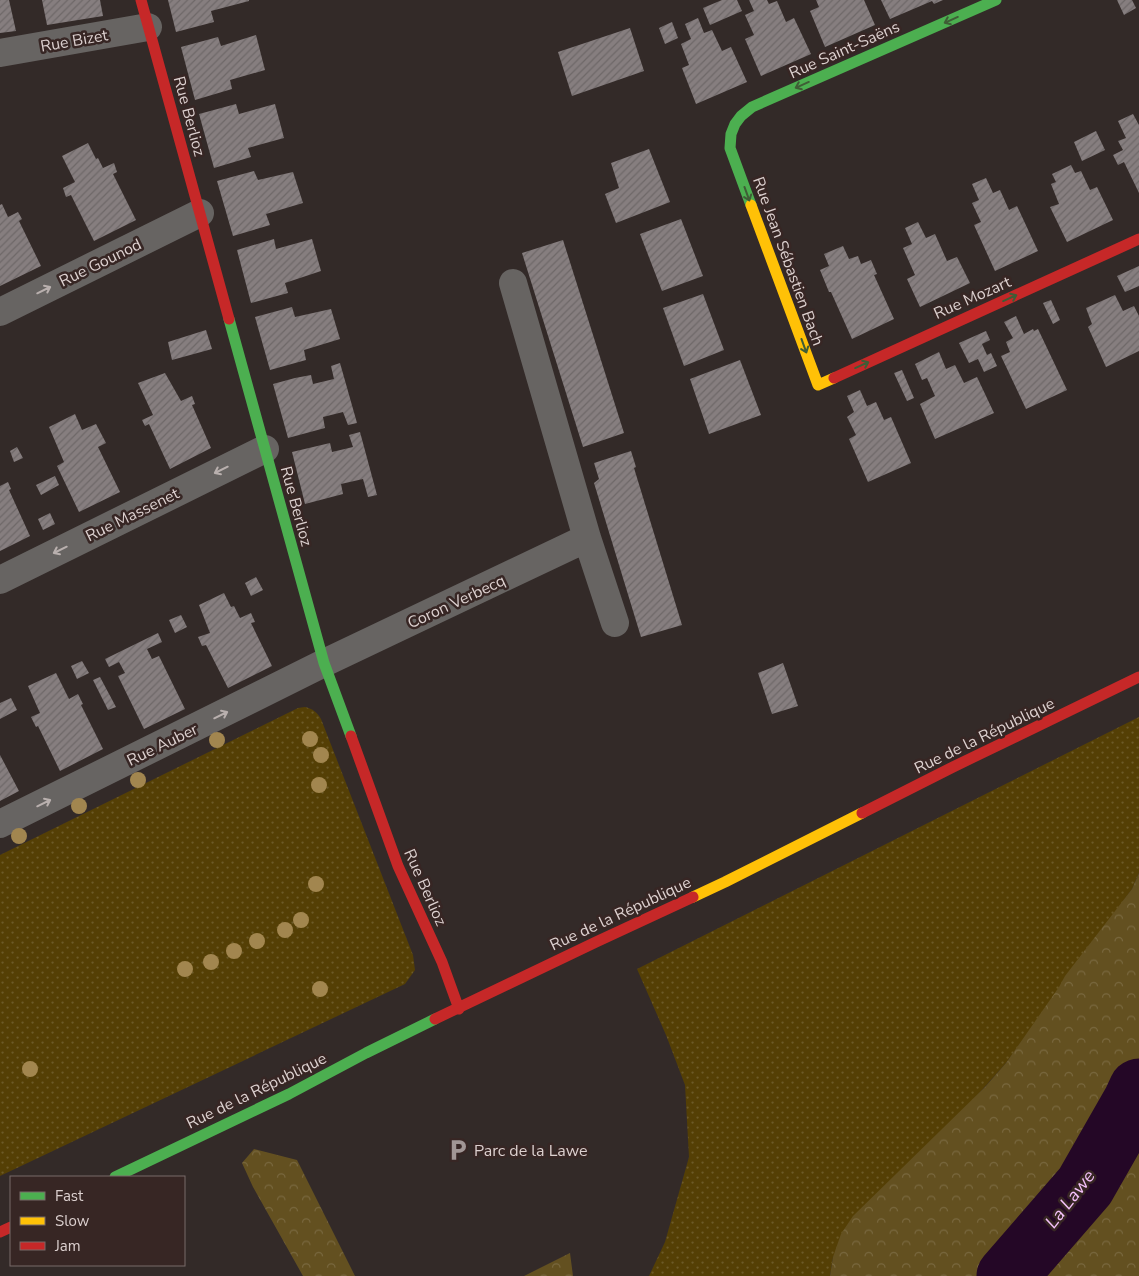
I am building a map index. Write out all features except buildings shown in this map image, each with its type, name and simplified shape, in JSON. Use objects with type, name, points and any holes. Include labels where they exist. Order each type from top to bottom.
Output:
[{"type":"street","name":"Rue Berlioz","points":[[141,0],[324,663],[398,866],[442,962],[459,1009]]},
{"type":"street","name":"Rue Saint-Saëns","points":[[730,148],[730,135],[734,123],[740,115],[752,107],[996,0]]},
{"type":"street","name":"Rue Bizet","points":[[0,53],[148,27]]},
{"type":"street","name":"Rue Jean Sébastien Bach","points":[[730,148],[818,385]]},
{"type":"street","name":"Rue Gounod","points":[[0,312],[200,213]]},
{"type":"street","name":"Rue Mozart","points":[[818,385],[1139,239]]},
{"type":"street","points":[[513,283],[615,624]]},
{"type":"street","name":"Rue Massenet","points":[[0,580],[265,449]]},
{"type":"street","name":"Coron Verbecq","points":[[324,663],[588,538]]},
{"type":"street","name":"Rue Auber","points":[[0,824],[324,663]]},
{"type":"street","name":"Rue de la République","points":[[117,1176],[289,1094],[366,1053],[724,882],[953,767],[1139,677]]},
{"type":"shaded area","points":[[305,707],[318,714],[321,719],[413,955],[415,970],[405,984],[0,1176],[0,855],[298,708]]},
{"type":"shaded area","points":[[1139,717],[1139,873],[1132,889],[1006,1063],[833,1257],[830,1276],[649,1276],[665,1242],[689,1157],[685,1085],[666,1035],[637,969]]},
{"type":"green space","points":[[1139,873],[1139,1276],[830,1276],[833,1257],[841,1234],[853,1216],[985,1087],[1006,1063],[1065,976],[1132,889]]},
{"type":"green space","points":[[254,1149],[297,1160],[355,1276],[303,1276],[253,1187],[242,1163]]},
{"type":"green space","points":[[570,1253],[573,1276],[524,1276]]},
{"type":"waterway","name":"La Lawe","points":[[1007,1276],[1085,1186],[1139,1089]]},
{"type":"traffic: fast","points":[[751,205],[730,148],[731,134],[741,116],[752,107],[996,0]]},
{"type":"traffic: fast","points":[[229,319],[324,663],[351,736]]},
{"type":"traffic: fast","points":[[117,1176],[289,1094],[435,1019]]},
{"type":"traffic: slow","points":[[751,205],[818,385],[834,378]]},
{"type":"traffic: slow","points":[[693,897],[862,813]]},
{"type":"traffic: jam","points":[[141,0],[229,319]]},
{"type":"traffic: jam","points":[[834,378],[1139,239]]},
{"type":"traffic: jam","points":[[862,813],[1139,677]]},
{"type":"traffic: jam","points":[[351,736],[398,866],[442,962],[459,1009]]},
{"type":"traffic: jam","points":[[435,1019],[693,897]]},
{"type":"traffic: jam","points":[[0,1232],[10,1227]]},
{"type":"place","name":"Parc de la Lawe","points":[[458,1150]]}]
